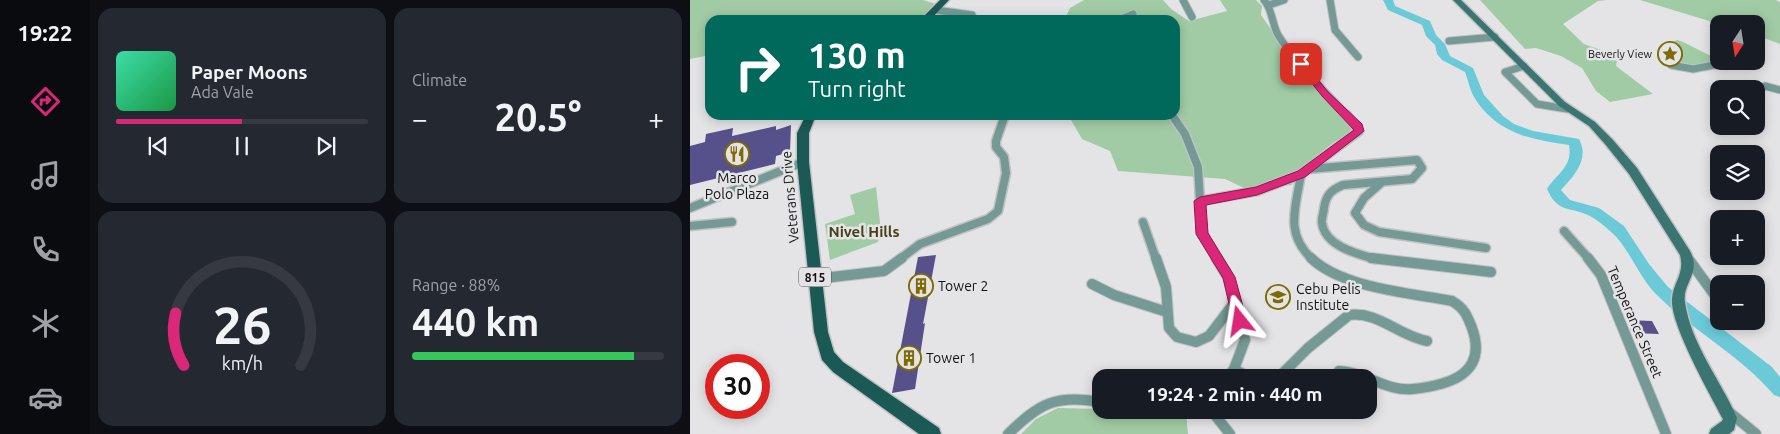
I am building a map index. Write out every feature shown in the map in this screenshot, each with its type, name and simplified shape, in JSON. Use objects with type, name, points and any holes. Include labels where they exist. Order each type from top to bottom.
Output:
[{"type":"main road","points":[[930,15],[945,0]]},
{"type":"main road","name":"Veterans Drive","points":[[809,120],[803,133],[803,162],[820,332],[827,355],[838,368],[933,434]]},
{"type":"street","points":[[1183,0],[1192,17]]},
{"type":"street","points":[[1284,0],[1266,2],[1268,17],[1286,45],[1325,94],[1358,127],[1359,131],[1305,172],[1294,229],[1299,246],[1304,253],[1324,267],[1346,277],[1366,284],[1452,301],[1463,307],[1477,345],[1476,363],[1458,379],[1413,390],[1393,388],[1377,379]]},
{"type":"street","points":[[1330,0],[1335,30],[1358,56]]},
{"type":"street","points":[[1458,0],[1567,109],[1592,124],[1616,149],[1710,289]]},
{"type":"street","points":[[936,10],[972,15]]},
{"type":"street","points":[[1449,41],[1495,37]]},
{"type":"street","points":[[1671,65],[1686,70],[1710,67]]},
{"type":"street","points":[[1524,66],[1505,72],[1537,104],[1545,107],[1567,109]]},
{"type":"street","points":[[1765,86],[1780,90]]},
{"type":"street","points":[[815,279],[884,271],[920,244],[988,219],[998,211],[1006,173],[1004,157],[996,148],[996,141],[1003,120]]},
{"type":"street","points":[[1175,120],[1185,134],[1198,167],[1202,234],[1228,277],[1245,340],[1243,351],[1233,369]]},
{"type":"street","points":[[1200,201],[1257,191],[1305,172],[1411,160],[1421,163],[1422,168],[1412,179],[1343,185],[1333,189],[1326,198],[1322,223],[1328,237],[1354,253],[1375,258],[1419,266],[1491,272]]},
{"type":"street","points":[[690,208],[734,188],[803,162]]},
{"type":"street","points":[[1381,183],[1364,198],[1355,213],[1358,220],[1368,228],[1379,232],[1486,248]]},
{"type":"street","points":[[690,226],[732,222]]},
{"type":"street","points":[[1143,222],[1166,287],[1169,328],[1177,337],[1196,342],[1209,336],[1235,302]]},
{"type":"street","name":"Temperance Street","points":[[1564,231],[1584,252],[1601,276],[1666,434]]},
{"type":"street","points":[[1690,260],[1678,299],[1681,317],[1696,353],[1728,412],[1756,434]]},
{"type":"street","points":[[1092,284],[1114,295],[1167,312]]},
{"type":"street","points":[[1287,369],[1308,348],[1348,315],[1356,313],[1376,319],[1408,337],[1427,341]]},
{"type":"street","points":[[1008,434],[1037,407],[1046,402],[1075,396],[1092,400]]},
{"type":"street","points":[[1716,434],[1728,425],[1728,412]]},
{"type":"street","points":[[1218,419],[1230,434]]},
{"type":"green space","points":[[690,0],[923,0],[936,4],[924,15],[705,15],[705,56],[690,59]]},
{"type":"green space","points":[[1084,0],[1163,0],[1180,15],[1066,15],[1070,8]]},
{"type":"green space","points":[[1220,0],[1256,0],[1262,6],[1261,15],[1286,51],[1354,132],[1334,142],[1296,172],[1292,185],[1248,190],[1225,179],[1118,171],[1110,151],[1082,139],[1071,120],[1180,120],[1180,15],[1189,21],[1227,11]]},
{"type":"green space","points":[[1480,0],[1607,0],[1598,1],[1563,24],[1584,44],[1601,50],[1617,61],[1616,66],[1653,94],[1610,102],[1596,91],[1582,68],[1561,56],[1536,48],[1525,49]]},
{"type":"green space","points":[[1640,0],[1776,0],[1780,2],[1780,44],[1765,38],[1765,15],[1710,15],[1710,21]]},
{"type":"green space","points":[[1677,40],[1683,42],[1710,56],[1710,64],[1704,66],[1685,67],[1666,44]]},
{"type":"green space","points":[[876,187],[881,231],[878,242],[830,260],[825,224],[855,214],[850,195]]},
{"type":"green space","points":[[1058,408],[1092,409],[1092,419],[1187,419],[1188,434],[1021,434],[1036,419]]},
{"type":"building","name":"Marco Polo Plaza","points":[[791,125],[790,152],[776,156],[775,164],[690,185],[690,146],[705,142],[706,134],[733,128],[732,136],[776,126],[776,130]]},
{"type":"building","points":[[936,255],[923,324],[925,323],[915,389],[892,393],[918,257]]},
{"type":"building","points":[[1627,320],[1652,321],[1659,334],[1632,333]]},
{"type":"waterway","points":[[1388,0],[1391,8],[1426,23],[1431,36],[1440,44],[1446,58],[1469,70],[1479,96],[1489,109],[1509,127],[1546,138],[1575,142],[1575,163],[1554,189],[1561,200],[1570,205],[1594,212],[1619,230],[1643,269],[1663,291],[1679,306],[1750,358],[1780,389]]},
{"type":"place","name":"Beverly View","points":[[1670,54]]},
{"type":"place","name":"Marco Polo Plaza","points":[[737,154]]},
{"type":"place","name":"Tower 2","points":[[921,286]]},
{"type":"place","name":"Cebu Pelis Institute","points":[[1278,297]]},
{"type":"place","name":"Tower 1","points":[[909,358]]},
{"type":"district","name":"Nivel Hills","points":[[864,231]]},
{"type":"route","points":[[1240,321],[1228,277],[1202,234],[1200,201],[1257,191],[1301,174],[1359,131],[1358,127],[1342,108],[1325,94],[1301,64]]}]
